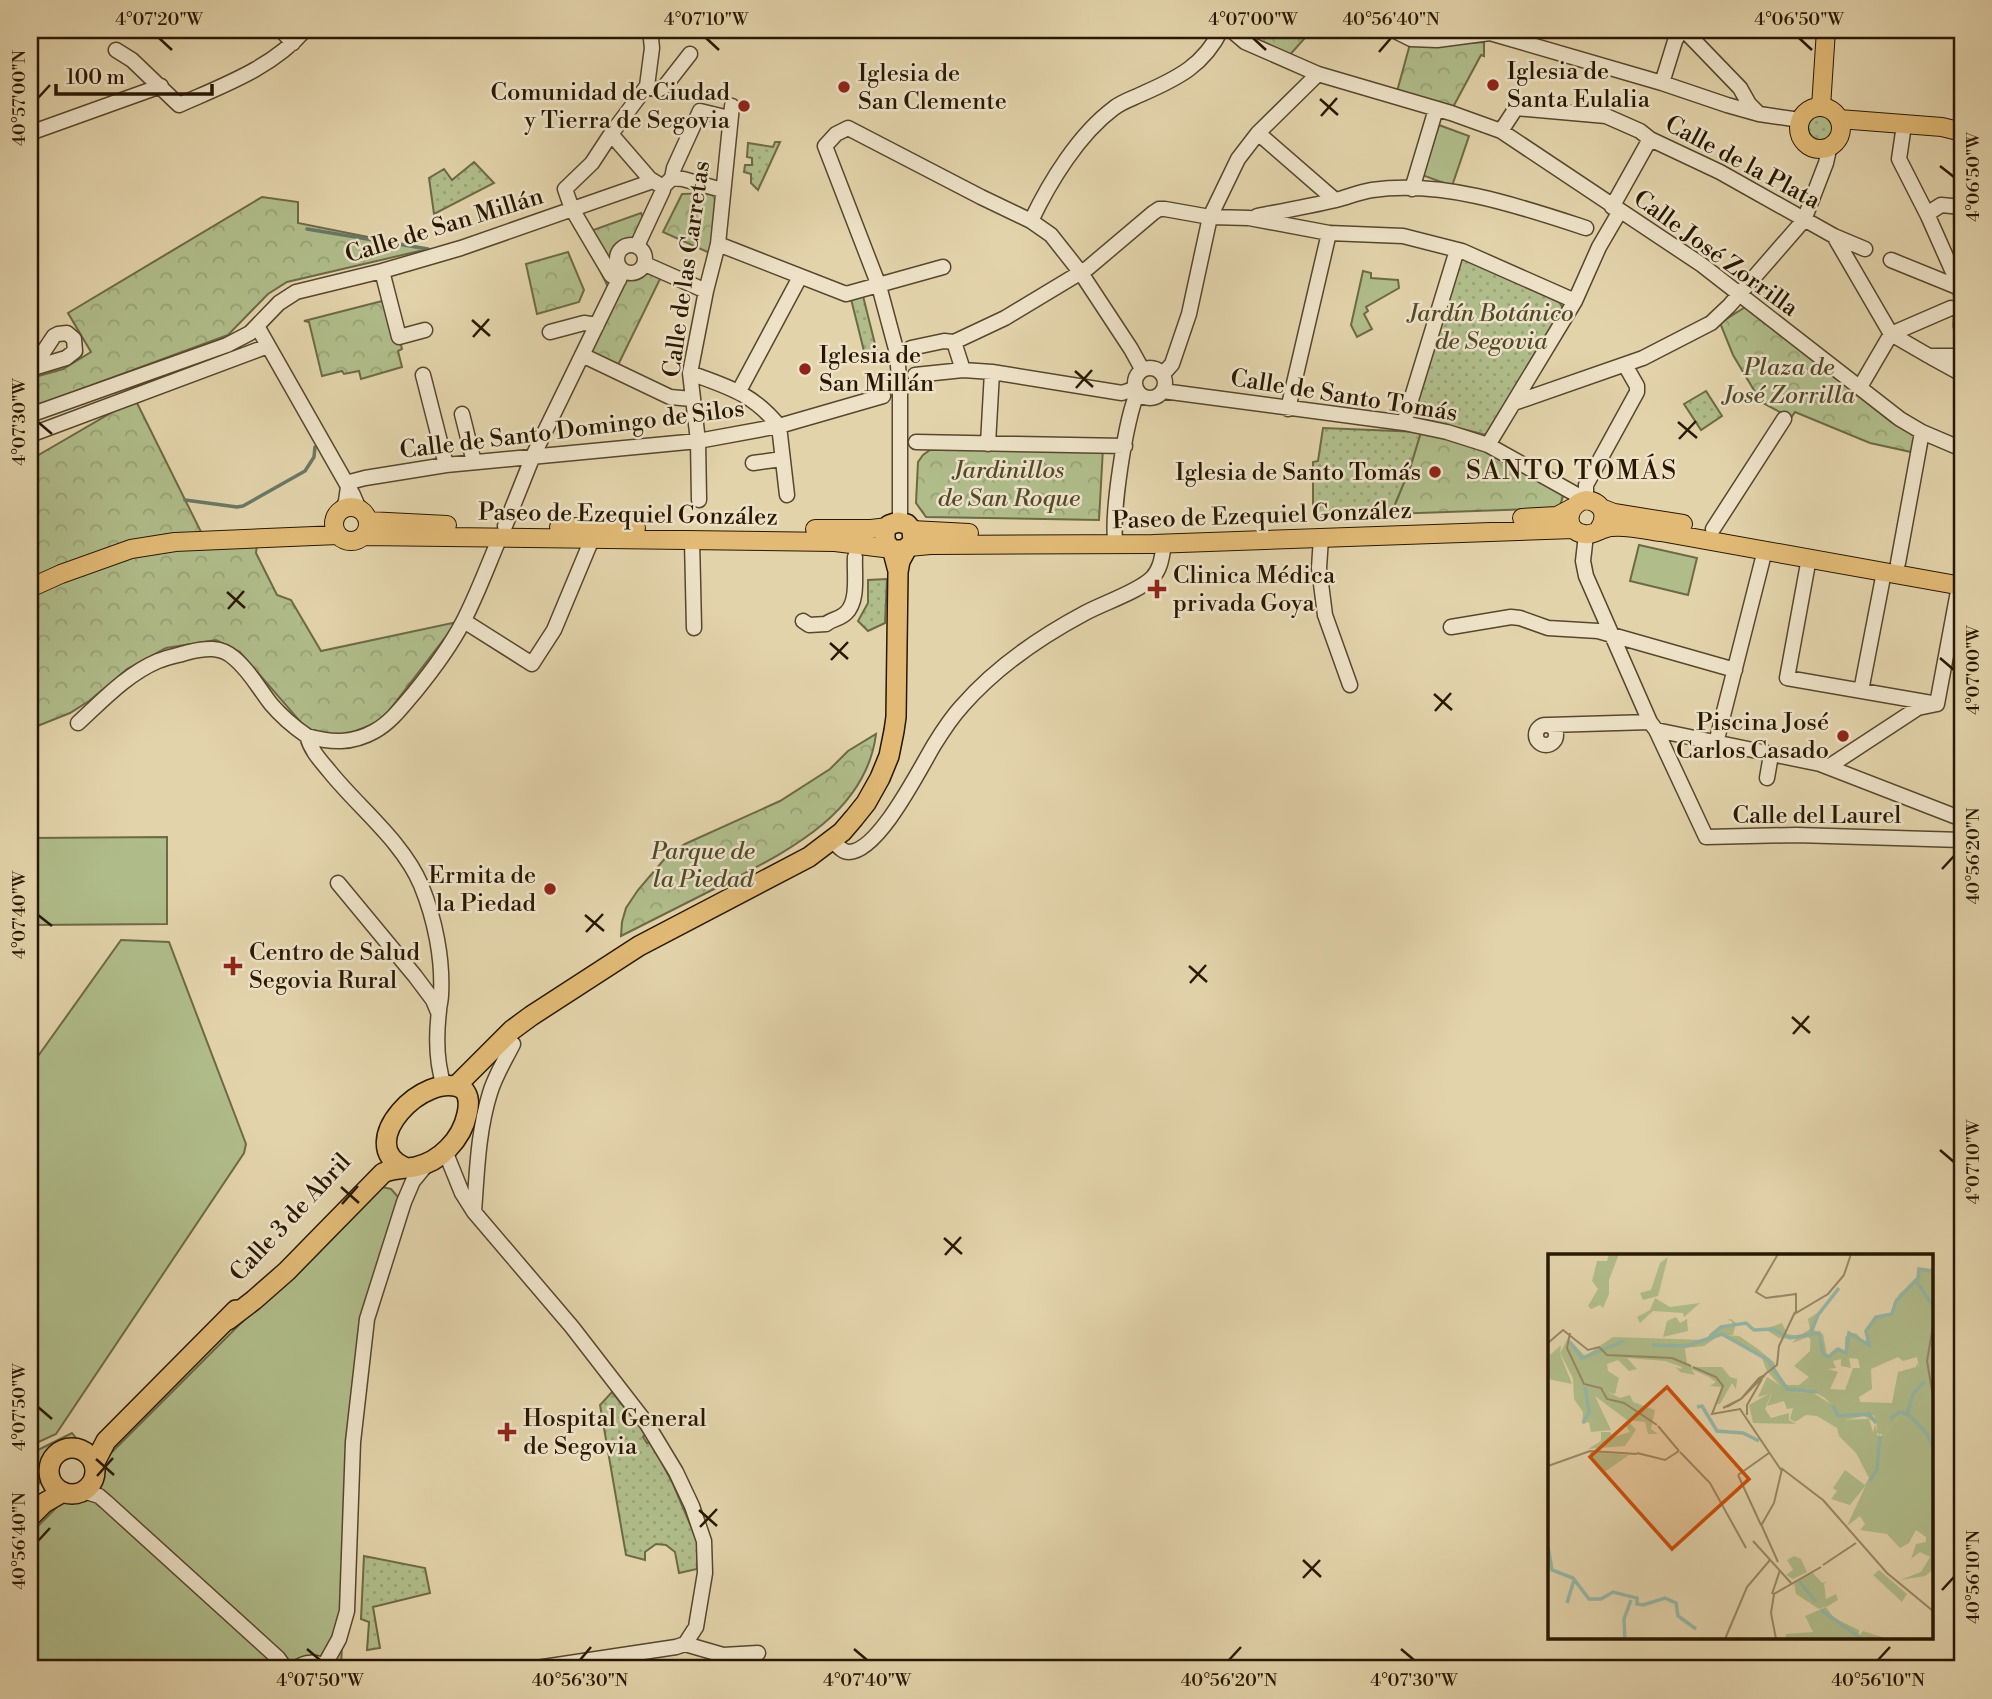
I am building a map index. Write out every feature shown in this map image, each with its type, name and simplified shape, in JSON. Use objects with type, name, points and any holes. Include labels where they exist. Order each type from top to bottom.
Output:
[{"type":"highway","name":"Calle 3 de Abril","points":[[455,1088],[512,1030],[639,946],[800,862],[848,826],[866,803],[880,778],[891,746],[896,717],[888,545]]},
{"type":"highway","name":"Calle 3 de Abril","points":[[414,1170],[391,1158],[387,1148],[393,1121],[402,1109],[420,1095],[455,1088],[513,1044],[555,1002]]},
{"type":"highway","name":"Calle 3 de Abril","points":[[228,1320],[287,1271],[378,1177],[387,1171],[414,1170],[445,1151],[460,1134],[468,1109],[455,1088]]},
{"type":"highway","name":"Calle 3 de Abril","points":[[90,1476],[66,1449],[53,1457],[49,1471],[58,1488],[73,1494],[90,1476],[106,1440],[228,1320],[270,1271],[351,1189],[387,1148]]},
{"type":"highway","name":"Calle 3 de Abril","points":[[37,1510],[58,1488]]},
{"type":"main road","points":[[1821,107],[1826,30]]},
{"type":"main road","points":[[1821,107],[1832,110],[1839,119],[1839,137],[1827,148],[1814,148],[1805,143],[1799,134],[1800,120],[1809,110],[1821,107]]},
{"type":"main road","points":[[1839,119],[1961,130]]},
{"type":"main road","points":[[1587,505],[1614,513],[1713,529],[1961,582]]},
{"type":"main road","points":[[1587,505],[1604,518],[1586,531],[1570,517],[1587,505]]},
{"type":"main road","name":"Paseo de Ezequiel González","points":[[351,522],[499,533],[594,533],[888,545],[957,533],[1112,537],[1533,518],[1558,516],[1587,505]]},
{"type":"main road","points":[[30,588],[61,573],[131,549],[175,542],[305,536],[351,522]]},
{"type":"main road","name":"Paseo de Ezequiel González","points":[[1112,537],[1164,544],[1586,531],[1619,527],[1809,558],[1891,567]]},
{"type":"main road","name":"Paseo de Ezequiel González","points":[[594,533],[692,540],[788,540],[888,545]]},
{"type":"street","points":[[281,30],[293,43]]},
{"type":"street","points":[[116,50],[132,60],[179,105],[256,70],[293,43],[305,30]]},
{"type":"street","points":[[601,259],[617,256],[625,246],[637,246],[645,255],[645,264],[636,273],[611,275],[601,259],[572,209],[565,189],[592,163],[647,86],[652,48],[650,30]]},
{"type":"street","points":[[1031,221],[1057,173],[1088,133],[1121,104],[1182,75],[1212,47],[1222,30]]},
{"type":"street","name":"Calle José Zorrilla","points":[[1231,30],[1245,42],[1318,74],[1501,131],[1702,265],[1885,409],[1922,432],[1962,449]]},
{"type":"street","points":[[1393,30],[1411,39],[1437,40],[1490,33],[1663,81],[1759,114],[1800,120]]},
{"type":"street","points":[[1663,81],[1675,41],[1683,30],[1740,88],[1749,104],[1759,114]]},
{"type":"street","points":[[647,86],[658,90],[665,86],[690,54]]},
{"type":"street","points":[[1163,374],[1172,365],[1189,314],[1210,217],[1238,159],[1258,134],[1318,74]]},
{"type":"street","points":[[30,133],[161,86]]},
{"type":"street","name":"Calle de la Plata","points":[[1501,131],[1516,108],[1606,116],[1720,172],[1834,236],[1865,249]]},
{"type":"street","points":[[1412,188],[1436,109]]},
{"type":"street","name":"Calle de las Carretas","points":[[663,182],[674,168],[700,111],[730,117],[718,244],[690,373],[698,441],[699,500]]},
{"type":"street","points":[[1904,125],[1899,159],[1927,214],[1959,298],[1962,331]]},
{"type":"street","points":[[830,621],[841,616],[852,604],[888,545],[901,454],[898,359],[879,286],[825,146],[836,134],[848,128],[1031,221],[1056,240],[1081,273],[1142,369]]},
{"type":"street","points":[[611,134],[663,182],[663,190],[637,246]]},
{"type":"street","points":[[1258,134],[1335,200]]},
{"type":"street","points":[[1488,445],[1575,300],[1650,139]]},
{"type":"street","points":[[1514,403],[1625,365],[1706,327],[1729,306],[1804,220],[1826,163],[1827,148]]},
{"type":"street","points":[[663,182],[683,178],[722,190]]},
{"type":"street","name":"Calle de San Millán","points":[[30,415],[228,345],[257,326],[291,294],[461,248],[572,209],[663,182]]},
{"type":"street","points":[[1249,218],[1368,191],[1412,188],[1458,193],[1537,212],[1586,228]]},
{"type":"street","points":[[1927,214],[1941,205],[1962,208]]},
{"type":"street","points":[[1303,207],[1303,227]]},
{"type":"street","points":[[911,348],[944,341],[954,342],[1005,317],[1081,273],[1159,209],[1210,217],[1249,218],[1329,233],[1403,236],[1457,250],[1575,300]]},
{"type":"street","points":[[1288,408],[1329,233]]},
{"type":"street","points":[[1834,236],[1891,334],[1962,374]]},
{"type":"street","points":[[718,244],[846,294],[943,267]]},
{"type":"street","points":[[1404,424],[1457,250]]},
{"type":"street","points":[[78,723],[120,686],[151,664],[212,648],[233,656],[282,716],[307,736],[336,742],[364,736],[380,727],[404,705],[425,680],[464,621],[533,456],[621,276],[617,256]]},
{"type":"street","points":[[1891,260],[1959,298]]},
{"type":"street","points":[[645,264],[706,291]]},
{"type":"street","points":[[382,271],[399,337],[425,330]]},
{"type":"street","points":[[739,391],[800,276]]},
{"type":"street","points":[[1860,387],[1891,334],[1959,298]]},
{"type":"street","points":[[550,332],[584,323],[597,325]]},
{"type":"street","points":[[257,326],[347,485],[346,502],[351,522]]},
{"type":"street","points":[[954,342],[963,370]]},
{"type":"street","points":[[30,435],[268,346]]},
{"type":"street","points":[[582,355],[670,397],[692,399]]},
{"type":"street","points":[[1929,356],[1962,356]]},
{"type":"street","points":[[1587,505],[1586,485],[1637,392],[1637,386],[1625,365]]},
{"type":"street","points":[[1137,390],[1142,396],[1151,398],[1163,391],[1166,383],[1163,374],[1154,368],[1142,369]]},
{"type":"street","points":[[1112,537],[1125,446],[1137,390],[1136,378],[1142,369]]},
{"type":"street","points":[[915,375],[963,370],[992,372],[1122,393],[1137,390]]},
{"type":"street","points":[[988,444],[992,372]]},
{"type":"street","points":[[690,373],[739,391],[760,405],[779,426],[787,495]]},
{"type":"street","points":[[423,375],[446,465]]},
{"type":"street","name":"Calle de Santo Tomás","points":[[1163,391],[1447,432],[1488,445],[1587,505]]},
{"type":"street","name":"Calle de Santo Domingo de Silos","points":[[347,485],[365,478],[446,465],[698,441],[779,426],[883,396]]},
{"type":"street","points":[[461,414],[474,462]]},
{"type":"street","points":[[1713,529],[1784,419]]},
{"type":"street","points":[[1861,691],[1922,432]]},
{"type":"street","points":[[916,442],[1125,446]]},
{"type":"street","points":[[753,463],[782,459]]},
{"type":"street","points":[[1586,531],[1584,569],[1653,726]]},
{"type":"street","points":[[464,621],[532,664],[554,630],[594,533]]},
{"type":"street","points":[[1321,538],[1319,568],[1325,615],[1350,685]]},
{"type":"street","points":[[692,540],[694,628]]},
{"type":"street","points":[[832,840],[848,852],[870,842],[889,820],[951,719],[974,693],[1021,652],[1046,635],[1147,582],[1156,574],[1164,544]]},
{"type":"street","points":[[1716,743],[1766,550]]},
{"type":"street","points":[[1809,558],[1787,678],[1937,704]]},
{"type":"street","points":[[1937,704],[1961,582]]},
{"type":"street","points":[[1451,627],[1511,617],[1548,628],[1611,634],[1735,670]]},
{"type":"street","points":[[1828,767],[1918,708],[1937,704]]},
{"type":"street","points":[[1549,725],[1653,726],[1716,743],[1828,767],[1962,819]]},
{"type":"street","name":"Calle del Laurel","points":[[1653,726],[1704,834],[1708,837],[1796,835],[1962,839]]},
{"type":"street","points":[[307,736],[312,750],[320,760],[349,796],[392,840],[414,869],[427,902],[440,960],[441,982],[437,1003],[437,1061],[430,1082],[420,1095]]},
{"type":"street","points":[[1767,778],[1771,755]]},
{"type":"street","points":[[338,883],[437,1003]]},
{"type":"street","points":[[415,976],[432,974],[441,982]]},
{"type":"street","points":[[474,1212],[484,1115],[491,1090],[513,1044]]},
{"type":"street","points":[[437,1061],[455,1088]]},
{"type":"street","points":[[445,1151],[458,1186],[474,1212],[619,1387],[647,1424],[676,1472],[701,1528],[706,1555],[696,1627],[685,1644]]},
{"type":"street","points":[[90,1476],[289,1666],[324,1663],[341,1636],[347,1611],[355,1429],[368,1314],[414,1170]]},
{"type":"street","points":[[530,1669],[685,1644],[723,1656],[758,1653]]},
{"type":"green space","points":[[1243,30],[1312,30],[1288,57],[1244,34]]},
{"type":"green space","points":[[1484,42],[1484,56],[1481,55],[1452,109],[1396,95],[1410,44]]},
{"type":"green space","points":[[1821,114],[1830,118],[1834,127],[1830,136],[1821,140],[1812,136],[1808,127],[1812,118]]},
{"type":"green space","points":[[1439,125],[1469,136],[1452,186],[1422,175]]},
{"type":"green space","points":[[775,142],[780,142],[758,190],[751,183],[751,174],[744,172],[745,165],[752,165],[752,158],[747,157],[748,143],[773,147]]},
{"type":"green space","points":[[474,162],[494,183],[434,214],[429,178],[444,169],[452,180]]},
{"type":"green space","points":[[718,193],[712,254],[663,232],[682,194]]},
{"type":"green space","points":[[262,197],[298,202],[298,223],[428,249],[287,282],[268,294],[228,335],[30,408],[30,382],[35,377],[63,369],[91,352],[68,313]]},
{"type":"green space","points":[[641,213],[645,222],[635,241],[624,243],[617,249],[615,264],[619,272],[626,276],[635,276],[646,270],[661,277],[617,367],[588,351],[614,299],[582,234]]},
{"type":"green space","points":[[568,252],[584,290],[579,302],[537,314],[526,264]]},
{"type":"green space","name":"Jardín Botánico de Segovia","points":[[1460,255],[1559,302],[1563,308],[1486,435],[1412,416]]},
{"type":"green space","points":[[1363,271],[1371,273],[1371,278],[1398,280],[1399,288],[1366,307],[1368,311],[1364,314],[1372,329],[1357,337],[1351,325]]},
{"type":"green space","points":[[863,296],[879,360],[867,363],[851,299]]},
{"type":"green space","points":[[390,299],[402,349],[398,351],[402,367],[361,379],[359,371],[344,374],[342,371],[322,376],[309,322],[304,321]]},
{"type":"green space","name":"Plaza de José Zorrilla","points":[[1747,306],[1891,422],[1915,435],[1911,452],[1870,443],[1795,412],[1791,418],[1761,402],[1733,355],[1720,323]]},
{"type":"green space","points":[[1706,391],[1722,416],[1701,430],[1684,404]]},
{"type":"green space","points":[[135,399],[205,540],[258,537],[256,553],[277,595],[291,600],[321,651],[457,622],[377,723],[345,735],[317,733],[304,726],[240,652],[216,640],[166,648],[127,669],[89,701],[70,713],[30,729],[30,460]]},
{"type":"green space","points":[[1323,428],[1421,432],[1391,514],[1313,517],[1313,462],[1318,461]]},
{"type":"green space","points":[[1421,432],[1480,447],[1565,491],[1559,508],[1391,514]]},
{"type":"green space","name":"Jardinillos de San Roque","points":[[1103,448],[1099,520],[926,517],[916,503],[918,462],[930,450]]},
{"type":"green space","points":[[1639,545],[1697,558],[1688,595],[1630,581]]},
{"type":"green space","points":[[887,579],[885,623],[868,631],[858,621],[868,603],[868,580]]},
{"type":"green space","name":"Parque de la Piedad","points":[[876,734],[869,762],[857,787],[840,808],[819,827],[772,859],[621,936],[626,908],[667,856],[685,844],[780,801],[830,769],[848,751]]},
{"type":"green space","points":[[167,837],[167,924],[30,925],[30,838]]},
{"type":"green space","points":[[121,940],[169,942],[246,1144],[244,1153],[56,1434],[30,1446],[31,1066]]},
{"type":"green space","points":[[382,1187],[391,1189],[399,1198],[361,1315],[346,1541],[341,1669],[86,1669],[65,1662],[30,1661],[30,1534],[254,1310]]},
{"type":"green space","points":[[612,1392],[646,1434],[643,1437],[647,1443],[651,1442],[673,1484],[698,1543],[697,1569],[679,1573],[675,1552],[666,1545],[656,1544],[645,1552],[645,1560],[626,1555],[600,1405]]},
{"type":"green space","points":[[72,1433],[84,1448],[61,1448],[46,1463],[45,1476],[30,1494],[30,1451],[36,1451]]},
{"type":"green space","points":[[364,1556],[425,1568],[430,1593],[373,1607],[380,1648],[367,1650],[369,1622],[361,1619]]},
{"type":"waterway","points":[[307,229],[428,249]]},
{"type":"waterway","points":[[185,500],[243,506],[305,471],[314,457],[315,447]]},
{"type":"place","name":"Iglesia de Santa Eulalia","points":[[1493,85]]},
{"type":"place","name":"Iglesia de San Clemente","points":[[844,87]]},
{"type":"place","name":"Comunidad de Ciudad y Tierra de Segovia","points":[[744,106]]},
{"type":"place","name":"Iglesia de San Millán","points":[[805,369]]},
{"type":"place","name":"Iglesia de Santo Tomás","points":[[1435,472]]},
{"type":"place","name":"Clinica Médica privada Goya","points":[[1157,589]]},
{"type":"place","name":"Piscina José Carlos Casado","points":[[1843,736]]},
{"type":"place","name":"Ermita de la Piedad","points":[[550,889]]},
{"type":"place","name":"Centro de Salud Segovia Rural","points":[[233,966]]},
{"type":"place","name":"Hospital General de Segovia","points":[[507,1432]]},
{"type":"district","name":"SANTO TOMÁS","points":[[1572,470]]}]
